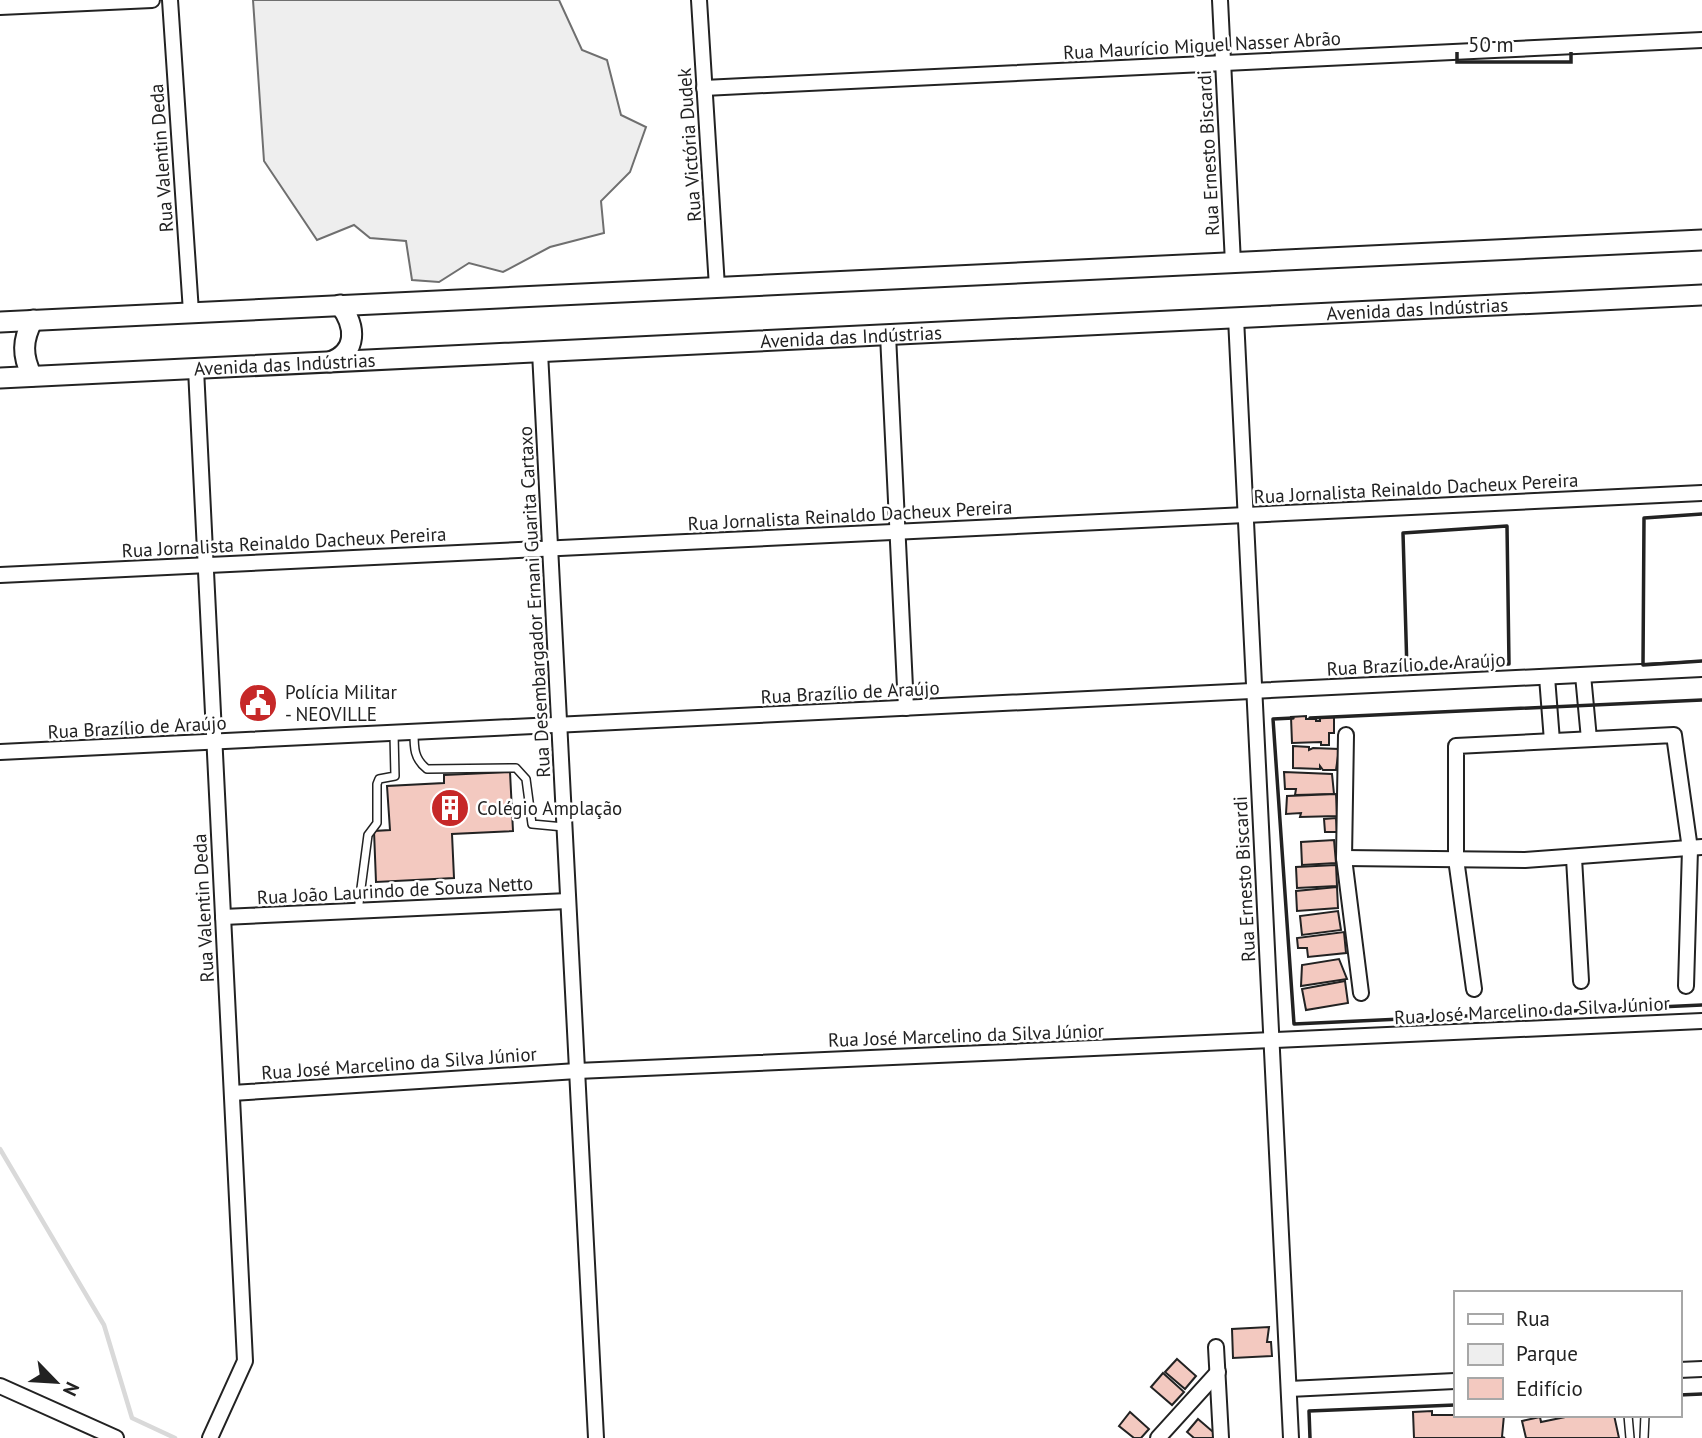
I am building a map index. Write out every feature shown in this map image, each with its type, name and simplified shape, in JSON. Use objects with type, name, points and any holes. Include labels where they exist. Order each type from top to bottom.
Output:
[{"type":"main road","points":[[0,321],[1702,240]]},
{"type":"main road","name":"Avenida das Indústrias","points":[[0,378],[1702,295]]},
{"type":"main road","points":[[328,362],[342,357],[352,337],[350,318],[340,305]]},
{"type":"main road","points":[[32,376],[25,363],[23,347],[33,320]]},
{"type":"street","points":[[0,7],[152,0]]},
{"type":"street","name":"Rua Valentin Deda","points":[[170,0],[191,312]]},
{"type":"street","name":"Rua Victória Dudek","points":[[699,0],[717,288]]},
{"type":"street","name":"Rua Ernesto Biscardi","points":[[1220,0],[1233,263]]},
{"type":"street","name":"Rua Maurício Miguel Nasser Abrão","points":[[704,88],[1702,40]]},
{"type":"street","name":"Rua Ernesto Biscardi","points":[[1236,318],[1291,1438]]},
{"type":"street","points":[[888,335],[906,708]]},
{"type":"street","name":"Rua Desembargador Ernani Guarita Cartaxo","points":[[540,352],[596,1438]]},
{"type":"street","name":"Rua Valentin Deda","points":[[196,369],[245,1361],[211,1437]]},
{"type":"street","name":"Rua Jornalista Reinaldo Dacheux Pereira","points":[[0,575],[1702,493]]},
{"type":"street","name":"Rua Brazílio de Araújo","points":[[0,752],[1702,669]]},
{"type":"street","points":[[1583,675],[1589,740]]},
{"type":"street","points":[[1547,677],[1552,741]]},
{"type":"street","points":[[1346,735],[1345,859],[1361,993]]},
{"type":"street","points":[[1474,989],[1456,859],[1456,746],[1674,735],[1696,848],[1686,986]]},
{"type":"street","points":[[1345,859],[1574,858],[1696,848]]},
{"type":"street","points":[[1574,858],[1581,981]]},
{"type":"street","name":"Rua João Laurindo de Souza Netto","points":[[223,917],[568,901]]},
{"type":"street","name":"Rua José Marcelino da Silva Júnior","points":[[232,1093],[577,1071],[1702,1021]]},
{"type":"street","points":[[1216,1347],[1221,1438]]},
{"type":"street","points":[[1681,1370],[1702,1368]]},
{"type":"street","points":[[1158,1438],[1218,1371]]},
{"type":"street","points":[[1289,1389],[1454,1381]]},
{"type":"street","points":[[0,1386],[116,1438]]},
{"type":"lane","points":[[414,732],[414,752],[419,764],[426,769],[516,768],[526,779],[532,824],[565,827]]},
{"type":"lane","points":[[358,911],[368,835],[377,823],[377,783],[379,779],[395,776],[394,734]]},
{"type":"lane","points":[[1628,1417],[1630,1438]]},
{"type":"lane","points":[[1644,1438],[1645,1417]]},
{"type":"green space","points":[[253,0],[559,0],[582,50],[607,60],[621,115],[646,127],[630,172],[601,201],[604,233],[550,247],[503,272],[469,263],[439,282],[412,280],[406,241],[370,238],[354,225],[317,240],[264,161]]},
{"type":"building","points":[[1306,716],[1306,719],[1316,721],[1334,717],[1334,733],[1329,733],[1329,745],[1321,745],[1321,742],[1292,743],[1291,717]]},
{"type":"building","points":[[1293,746],[1309,747],[1309,750],[1339,749],[1336,770],[1323,770],[1320,766],[1320,769],[1293,768]]},
{"type":"building","name":"Colégio Amplação","points":[[510,772],[513,831],[452,834],[454,878],[376,882],[374,831],[390,830],[387,786],[444,783],[444,775]]},
{"type":"building","points":[[1284,772],[1332,774],[1334,794],[1295,795],[1296,789],[1285,789]]},
{"type":"building","points":[[1336,794],[1337,816],[1300,817],[1301,813],[1286,814],[1287,796]]},
{"type":"building","points":[[1336,818],[1337,832],[1325,832],[1324,819]]},
{"type":"building","points":[[1334,840],[1336,863],[1302,865],[1301,842]]},
{"type":"building","points":[[1336,865],[1337,886],[1297,888],[1296,867]]},
{"type":"building","points":[[1337,887],[1338,908],[1297,911],[1296,891]]},
{"type":"building","points":[[1338,911],[1341,930],[1302,935],[1300,916]]},
{"type":"building","points":[[1344,932],[1346,953],[1308,957],[1307,948],[1298,948],[1297,938]]},
{"type":"building","points":[[1339,959],[1347,979],[1301,986],[1302,965]]},
{"type":"building","points":[[1345,981],[1348,1003],[1306,1010],[1302,989]]},
{"type":"building","points":[[1269,1327],[1267,1342],[1271,1342],[1272,1356],[1233,1358],[1232,1329]]},
{"type":"building","points":[[1177,1359],[1196,1376],[1185,1389],[1165,1372]]},
{"type":"building","points":[[1163,1373],[1184,1392],[1172,1405],[1151,1387]]},
{"type":"building","points":[[1432,1411],[1432,1415],[1454,1417],[1504,1417],[1502,1437],[1505,1438],[1414,1438],[1413,1412]]},
{"type":"building","points":[[1130,1412],[1149,1429],[1141,1438],[1134,1438],[1119,1426]]},
{"type":"building","points":[[1540,1417],[1541,1422],[1565,1417],[1614,1417],[1619,1438],[1526,1438],[1522,1421]]},
{"type":"building","points":[[1198,1419],[1219,1437],[1194,1438],[1187,1432]]},
{"type":"waterway","points":[[0,1149],[104,1325],[132,1418],[175,1438]]},
{"type":"wall","points":[[1702,514],[1644,518],[1643,665],[1702,661]]},
{"type":"wall","points":[[1507,526],[1509,664],[1461,665],[1407,671],[1403,533],[1507,526]]},
{"type":"wall","points":[[1310,718],[1702,700]]},
{"type":"wall","points":[[1293,718],[1273,719],[1294,1024],[1702,1005]]},
{"type":"wall","points":[[1681,1395],[1702,1394]]},
{"type":"wall","points":[[1310,1438],[1309,1411],[1454,1405]]},
{"type":"place","name":"Polícia Militar - NEOVILLE","points":[[258,703]]},
{"type":"place","name":"Colégio Amplação","points":[[450,808]]}]
